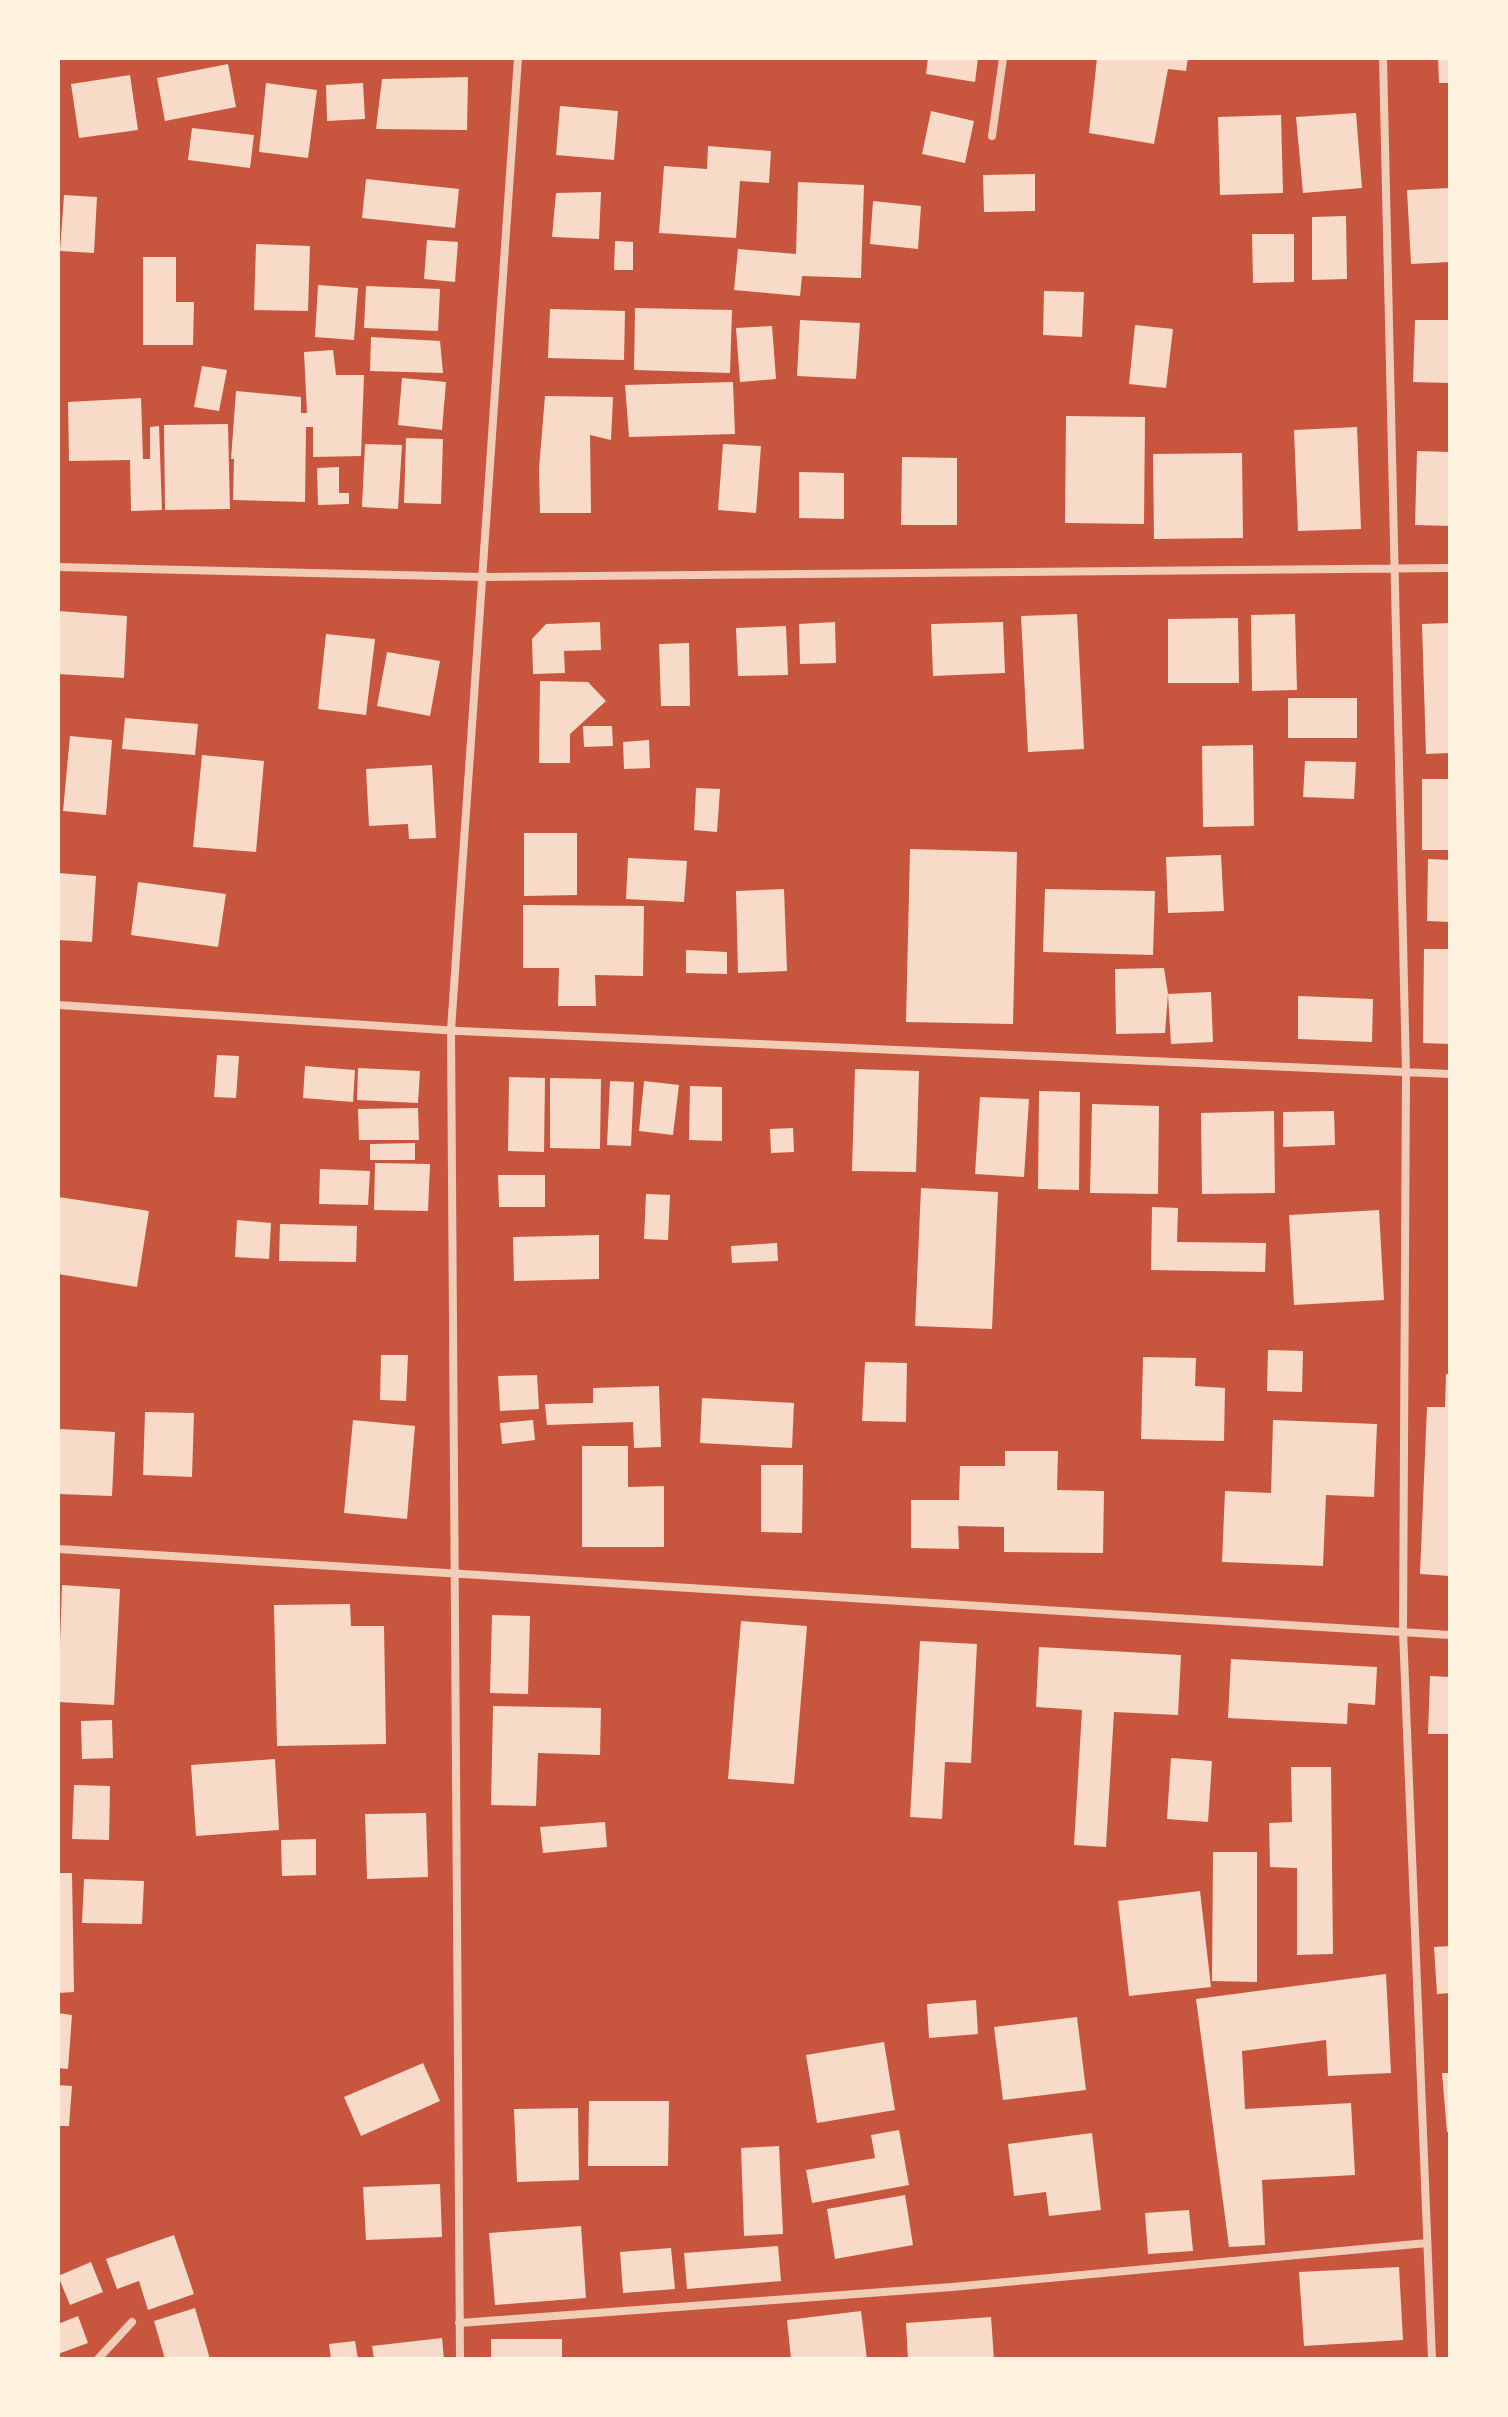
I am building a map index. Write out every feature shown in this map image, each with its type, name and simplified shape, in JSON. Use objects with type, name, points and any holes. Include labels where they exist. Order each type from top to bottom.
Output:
[{"type":"street","points":[[460,2359],[452,1576],[451,1030],[518,58]]},
{"type":"street","points":[[992,136],[1003,58]]},
{"type":"street","points":[[1383,58],[1406,1073],[1403,1631],[1432,2359]]},
{"type":"street","points":[[58,567],[482,577],[1450,568]]},
{"type":"street","points":[[58,1005],[451,1030],[1450,1074]]},
{"type":"street","points":[[58,1549],[452,1576],[1450,1635]]},
{"type":"street","points":[[459,2323],[952,2287],[1427,2243]]},
{"type":"street","points":[[98,2359],[132,2322]]},
{"type":"building","points":[[928,58],[978,58],[975,82],[926,74]]},
{"type":"building","points":[[1097,58],[1188,58],[1186,71],[1168,69],[1154,144],[1089,133]]},
{"type":"building","points":[[1438,58],[1450,58],[1450,83],[1439,83]]},
{"type":"building","points":[[228,64],[236,107],[165,121],[157,78]]},
{"type":"building","points":[[130,75],[138,130],[79,138],[71,84]]},
{"type":"building","points":[[468,77],[467,130],[376,129],[382,79]]},
{"type":"building","points":[[266,83],[317,90],[308,158],[259,152]]},
{"type":"building","points":[[363,83],[365,119],[327,121],[326,85]]},
{"type":"building","points":[[560,106],[618,111],[614,160],[556,155]]},
{"type":"building","points":[[931,111],[974,121],[965,163],[922,154]]},
{"type":"building","points":[[1356,113],[1362,188],[1303,193],[1296,117]]},
{"type":"building","points":[[1281,115],[1283,193],[1220,195],[1218,117]]},
{"type":"building","points":[[192,128],[254,135],[250,168],[188,160]]},
{"type":"building","points":[[708,146],[771,151],[769,183],[740,181],[736,238],[659,233],[664,166],[707,169]]},
{"type":"building","points":[[1035,174],[1035,211],[984,212],[983,175]]},
{"type":"building","points":[[366,179],[459,189],[455,228],[362,218]]},
{"type":"building","points":[[798,182],[864,185],[861,278],[802,276],[800,296],[734,290],[738,249],[796,254]]},
{"type":"building","points":[[1450,188],[1450,262],[1411,264],[1407,190]]},
{"type":"building","points":[[601,192],[599,239],[552,237],[556,193]]},
{"type":"building","points":[[64,195],[97,197],[94,253],[60,251]]},
{"type":"building","points":[[873,201],[921,206],[918,249],[870,244]]},
{"type":"building","points":[[1346,216],[1347,279],[1312,280],[1312,217]]},
{"type":"building","points":[[1252,234],[1294,234],[1294,282],[1253,283]]},
{"type":"building","points":[[427,240],[458,242],[455,282],[424,279]]},
{"type":"building","points":[[615,241],[633,242],[633,270],[614,270]]},
{"type":"building","points":[[256,244],[310,246],[308,311],[254,310]]},
{"type":"building","points":[[143,257],[176,257],[176,302],[194,302],[193,345],[143,345]]},
{"type":"building","points":[[318,285],[358,288],[354,340],[315,337]]},
{"type":"building","points":[[366,286],[440,289],[438,331],[364,328]]},
{"type":"building","points":[[1044,291],[1084,292],[1082,337],[1043,335]]},
{"type":"building","points":[[635,308],[732,310],[730,373],[634,370]]},
{"type":"building","points":[[550,309],[625,311],[624,360],[548,358]]},
{"type":"building","points":[[800,320],[860,323],[856,379],[797,376]]},
{"type":"building","points":[[1415,320],[1450,320],[1450,383],[1413,382]]},
{"type":"building","points":[[1135,325],[1173,329],[1166,388],[1129,384]]},
{"type":"building","points":[[772,326],[776,379],[740,382],[736,328]]},
{"type":"building","points":[[371,337],[440,341],[443,373],[370,371]]},
{"type":"building","points":[[333,350],[336,375],[364,375],[361,456],[313,457],[313,427],[306,427],[305,502],[233,500],[234,459],[231,459],[236,391],[301,397],[301,413],[307,413],[304,352]]},
{"type":"building","points":[[202,366],[227,370],[219,411],[194,407]]},
{"type":"building","points":[[402,378],[446,382],[442,430],[398,425]]},
{"type":"building","points":[[733,382],[735,434],[629,437],[625,385]]},
{"type":"building","points":[[545,396],[613,397],[611,440],[590,435],[591,513],[540,513],[539,468]]},
{"type":"building","points":[[141,398],[143,459],[150,459],[150,427],[159,426],[162,510],[131,511],[130,460],[69,461],[68,402]]},
{"type":"building","points":[[1066,416],[1145,417],[1144,524],[1065,523]]},
{"type":"building","points":[[228,424],[230,509],[165,510],[164,425]]},
{"type":"building","points":[[1357,427],[1361,529],[1298,531],[1294,430]]},
{"type":"building","points":[[406,438],[443,439],[441,504],[404,503]]},
{"type":"building","points":[[365,444],[402,445],[398,509],[362,507]]},
{"type":"building","points":[[723,444],[761,446],[756,513],[718,510]]},
{"type":"building","points":[[1417,451],[1450,452],[1450,526],[1415,525]]},
{"type":"building","points":[[1242,453],[1243,538],[1154,539],[1153,454]]},
{"type":"building","points":[[902,457],[957,458],[957,525],[901,525]]},
{"type":"building","points":[[339,467],[339,493],[349,493],[349,504],[318,505],[317,468]]},
{"type":"building","points":[[799,472],[844,473],[844,519],[799,518]]},
{"type":"building","points":[[58,611],[127,616],[124,678],[58,674]]},
{"type":"building","points":[[1077,614],[1084,749],[1028,752],[1021,616]]},
{"type":"building","points":[[1295,614],[1297,690],[1252,691],[1251,615]]},
{"type":"building","points":[[1238,618],[1239,683],[1168,683],[1168,619]]},
{"type":"building","points":[[600,622],[601,650],[564,651],[565,673],[533,674],[532,639],[546,624]]},
{"type":"building","points":[[835,622],[836,663],[800,664],[799,624]]},
{"type":"building","points":[[1003,622],[1005,673],[933,676],[931,624]]},
{"type":"building","points":[[1450,623],[1450,753],[1426,754],[1422,624]]},
{"type":"building","points":[[786,626],[788,675],[738,676],[736,628]]},
{"type":"building","points":[[326,634],[375,639],[366,715],[318,709]]},
{"type":"building","points":[[689,643],[690,706],[661,706],[659,644]]},
{"type":"building","points":[[387,652],[440,661],[430,716],[377,706]]},
{"type":"building","points":[[540,681],[588,682],[606,701],[570,734],[570,763],[539,763]]},
{"type":"building","points":[[1288,698],[1357,698],[1357,738],[1288,738]]},
{"type":"building","points":[[125,718],[198,724],[195,755],[122,749]]},
{"type":"building","points":[[583,726],[612,726],[613,746],[584,747]]},
{"type":"building","points":[[70,736],[112,740],[106,815],[63,811]]},
{"type":"building","points":[[649,740],[650,768],[624,769],[623,742]]},
{"type":"building","points":[[1253,745],[1254,826],[1203,827],[1202,746]]},
{"type":"building","points":[[202,755],[264,761],[256,852],[193,847]]},
{"type":"building","points":[[1305,761],[1356,762],[1354,799],[1303,797]]},
{"type":"building","points":[[432,765],[436,838],[409,839],[408,824],[369,826],[366,769]]},
{"type":"building","points":[[1422,779],[1450,779],[1450,850],[1422,850]]},
{"type":"building","points":[[696,788],[720,789],[717,832],[694,830]]},
{"type":"building","points":[[524,833],[577,833],[577,895],[524,896]]},
{"type":"building","points":[[910,849],[1017,852],[1013,1024],[906,1022]]},
{"type":"building","points":[[1221,855],[1224,911],[1168,913],[1166,857]]},
{"type":"building","points":[[628,858],[687,861],[684,902],[626,899]]},
{"type":"building","points":[[1428,859],[1450,860],[1450,922],[1427,921]]},
{"type":"building","points":[[58,873],[96,876],[92,942],[58,940]]},
{"type":"building","points":[[138,882],[226,894],[218,947],[131,935]]},
{"type":"building","points":[[784,889],[787,971],[738,973],[736,891]]},
{"type":"building","points":[[1045,889],[1155,891],[1153,955],[1043,952]]},
{"type":"building","points":[[523,905],[644,906],[643,976],[595,975],[596,1006],[558,1006],[559,968],[523,968]]},
{"type":"building","points":[[1424,949],[1450,949],[1450,1044],[1423,1043]]},
{"type":"building","points":[[686,950],[727,952],[727,974],[686,973]]},
{"type":"building","points":[[1164,968],[1168,994],[1165,1033],[1116,1034],[1115,969]]},
{"type":"building","points":[[1211,992],[1213,1042],[1171,1044],[1168,994]]},
{"type":"building","points":[[1298,996],[1373,999],[1372,1042],[1298,1039]]},
{"type":"building","points":[[217,1055],[239,1056],[236,1098],[214,1097]]},
{"type":"building","points":[[305,1066],[355,1070],[353,1102],[303,1098]]},
{"type":"building","points":[[358,1068],[420,1071],[418,1103],[357,1100]]},
{"type":"building","points":[[855,1069],[919,1071],[916,1172],[852,1171]]},
{"type":"building","points":[[509,1077],[545,1078],[544,1152],[508,1151]]},
{"type":"building","points":[[550,1078],[601,1079],[600,1149],[550,1148]]},
{"type":"building","points":[[610,1081],[634,1082],[631,1146],[607,1145]]},
{"type":"building","points":[[644,1081],[679,1085],[673,1135],[639,1131]]},
{"type":"building","points":[[690,1086],[722,1087],[722,1141],[689,1140]]},
{"type":"building","points":[[1039,1091],[1080,1092],[1079,1190],[1038,1189]]},
{"type":"building","points":[[980,1097],[1029,1099],[1024,1177],[975,1174]]},
{"type":"building","points":[[1092,1104],[1159,1106],[1158,1194],[1090,1193]]},
{"type":"building","points":[[418,1108],[419,1140],[359,1140],[358,1109]]},
{"type":"building","points":[[1274,1111],[1275,1193],[1202,1194],[1201,1113]]},
{"type":"building","points":[[1334,1111],[1335,1145],[1283,1147],[1283,1112]]},
{"type":"building","points":[[793,1128],[794,1152],[771,1153],[770,1129]]},
{"type":"building","points":[[415,1143],[415,1160],[370,1160],[370,1144]]},
{"type":"building","points":[[375,1163],[430,1164],[428,1211],[374,1210]]},
{"type":"building","points":[[320,1169],[370,1171],[368,1205],[319,1204]]},
{"type":"building","points":[[498,1175],[545,1175],[545,1207],[499,1207]]},
{"type":"building","points":[[921,1188],[998,1192],[992,1329],[915,1326]]},
{"type":"building","points":[[646,1194],[670,1195],[668,1240],[644,1239]]},
{"type":"building","points":[[59,1197],[149,1211],[137,1287],[58,1274]]},
{"type":"building","points":[[1152,1207],[1178,1208],[1177,1242],[1266,1243],[1265,1272],[1151,1270]]},
{"type":"building","points":[[1379,1210],[1384,1300],[1294,1305],[1289,1215]]},
{"type":"building","points":[[237,1220],[271,1223],[269,1259],[235,1257]]},
{"type":"building","points":[[280,1224],[357,1226],[356,1262],[279,1261]]},
{"type":"building","points":[[599,1235],[599,1279],[514,1281],[513,1237]]},
{"type":"building","points":[[777,1243],[778,1261],[732,1263],[731,1246]]},
{"type":"building","points":[[1268,1350],[1303,1351],[1302,1392],[1267,1391]]},
{"type":"building","points":[[381,1355],[408,1355],[406,1401],[380,1400]]},
{"type":"building","points":[[1143,1357],[1196,1358],[1195,1386],[1225,1388],[1224,1441],[1141,1439]]},
{"type":"building","points":[[865,1362],[907,1363],[906,1422],[862,1421]]},
{"type":"building","points":[[1446,1374],[1450,1374],[1450,1576],[1420,1574],[1427,1407],[1445,1407]]},
{"type":"building","points":[[537,1375],[539,1409],[500,1411],[498,1376]]},
{"type":"building","points":[[659,1386],[661,1447],[634,1448],[633,1422],[547,1425],[545,1404],[593,1403],[593,1388]]},
{"type":"building","points":[[702,1398],[794,1403],[792,1448],[700,1443]]},
{"type":"building","points":[[145,1412],[194,1413],[192,1477],[143,1475]]},
{"type":"building","points":[[353,1420],[415,1426],[407,1519],[344,1513]]},
{"type":"building","points":[[533,1420],[535,1440],[502,1444],[500,1423]]},
{"type":"building","points":[[1273,1420],[1377,1424],[1374,1497],[1326,1495],[1323,1566],[1222,1562],[1225,1491],[1271,1493]]},
{"type":"building","points":[[60,1429],[115,1432],[112,1496],[58,1494]]},
{"type":"building","points":[[582,1446],[628,1446],[628,1487],[664,1486],[664,1547],[582,1547]]},
{"type":"building","points":[[1005,1451],[1058,1451],[1057,1490],[1104,1491],[1103,1553],[1004,1552],[1004,1527],[958,1526],[959,1549],[911,1548],[911,1500],[959,1500],[960,1466],[1005,1466]]},
{"type":"building","points":[[761,1465],[803,1465],[802,1533],[761,1532]]},
{"type":"building","points":[[62,1585],[120,1589],[114,1705],[58,1702]]},
{"type":"building","points":[[350,1604],[351,1626],[384,1626],[386,1744],[277,1746],[274,1605]]},
{"type":"building","points":[[492,1615],[530,1616],[528,1694],[490,1693]]},
{"type":"building","points":[[741,1621],[807,1626],[794,1784],[728,1779]]},
{"type":"building","points":[[920,1641],[977,1644],[971,1763],[945,1762],[942,1819],[910,1817]]},
{"type":"building","points":[[1039,1647],[1181,1655],[1178,1715],[1114,1712],[1106,1847],[1074,1845],[1082,1710],[1036,1707]]},
{"type":"building","points":[[1231,1659],[1377,1667],[1375,1705],[1348,1703],[1347,1724],[1228,1718]]},
{"type":"building","points":[[1430,1676],[1450,1677],[1450,1734],[1428,1734]]},
{"type":"building","points":[[493,1706],[601,1708],[600,1755],[538,1753],[536,1806],[491,1805]]},
{"type":"building","points":[[112,1720],[113,1758],[82,1759],[81,1721]]},
{"type":"building","points":[[1171,1758],[1212,1761],[1208,1822],[1167,1819]]},
{"type":"building","points":[[275,1759],[279,1830],[196,1836],[191,1765]]},
{"type":"building","points":[[1291,1767],[1331,1767],[1333,1954],[1297,1955],[1297,1868],[1270,1867],[1269,1823],[1292,1822]]},
{"type":"building","points":[[74,1785],[110,1786],[109,1840],[72,1839]]},
{"type":"building","points":[[426,1813],[428,1877],[367,1879],[365,1814]]},
{"type":"building","points":[[605,1822],[607,1847],[543,1853],[540,1827]]},
{"type":"building","points":[[316,1839],[316,1875],[282,1876],[281,1840]]},
{"type":"building","points":[[1213,1852],[1257,1852],[1257,1982],[1212,1981]]},
{"type":"building","points":[[58,1873],[72,1873],[74,1992],[58,1993]]},
{"type":"building","points":[[84,1879],[144,1881],[142,1924],[82,1923]]},
{"type":"building","points":[[1200,1891],[1211,1987],[1129,1996],[1118,1901]]},
{"type":"building","points":[[1450,1946],[1450,1993],[1437,1994],[1434,1947]]},
{"type":"building","points":[[1386,1974],[1391,2073],[1328,2076],[1326,2040],[1242,2051],[1245,2109],[1351,2103],[1355,2175],[1262,2180],[1265,2245],[1229,2247],[1196,1999]]},
{"type":"building","points":[[976,2000],[978,2034],[929,2038],[927,2004]]},
{"type":"building","points":[[58,2013],[72,2015],[68,2069],[58,2068]]},
{"type":"building","points":[[1077,2017],[1086,2090],[1003,2100],[994,2027]]},
{"type":"building","points":[[884,2042],[895,2110],[817,2123],[806,2055]]},
{"type":"building","points":[[423,2063],[440,2101],[361,2136],[344,2097]]},
{"type":"building","points":[[1442,2073],[1450,2073],[1450,2132],[1447,2132]]},
{"type":"building","points":[[58,2085],[72,2086],[69,2126],[58,2126]]},
{"type":"building","points":[[589,2101],[669,2101],[668,2166],[588,2166]]},
{"type":"building","points":[[578,2108],[579,2180],[517,2182],[514,2109]]},
{"type":"building","points":[[899,2130],[909,2185],[812,2203],[806,2170],[875,2158],[871,2135]]},
{"type":"building","points":[[1092,2133],[1101,2210],[1049,2216],[1046,2192],[1014,2196],[1008,2144]]},
{"type":"building","points":[[779,2146],[783,2234],[744,2236],[741,2148]]},
{"type":"building","points":[[440,2184],[442,2237],[366,2240],[363,2187]]},
{"type":"building","points":[[905,2195],[913,2245],[835,2259],[827,2209]]},
{"type":"building","points":[[1189,2210],[1193,2251],[1148,2254],[1145,2213]]},
{"type":"building","points":[[581,2226],[586,2298],[495,2305],[489,2233]]},
{"type":"building","points":[[174,2235],[194,2294],[148,2310],[139,2281],[117,2289],[106,2259]]},
{"type":"building","points":[[778,2246],[781,2281],[687,2289],[684,2253]]},
{"type":"building","points":[[671,2248],[675,2289],[623,2293],[620,2252]]},
{"type":"building","points":[[91,2262],[103,2292],[70,2305],[58,2276]]},
{"type":"building","points":[[1399,2267],[1403,2340],[1304,2346],[1299,2272]]},
{"type":"building","points":[[195,2308],[210,2359],[165,2359],[154,2321]]},
{"type":"building","points":[[861,2311],[867,2359],[791,2359],[787,2320]]},
{"type":"building","points":[[78,2316],[88,2343],[58,2354],[58,2324]]},
{"type":"building","points":[[991,2317],[994,2359],[908,2359],[906,2323]]},
{"type":"building","points":[[442,2338],[444,2359],[374,2359],[372,2346]]},
{"type":"building","points":[[491,2339],[562,2339],[562,2359],[491,2359]]},
{"type":"building","points":[[355,2341],[358,2359],[331,2359],[329,2344]]}]
